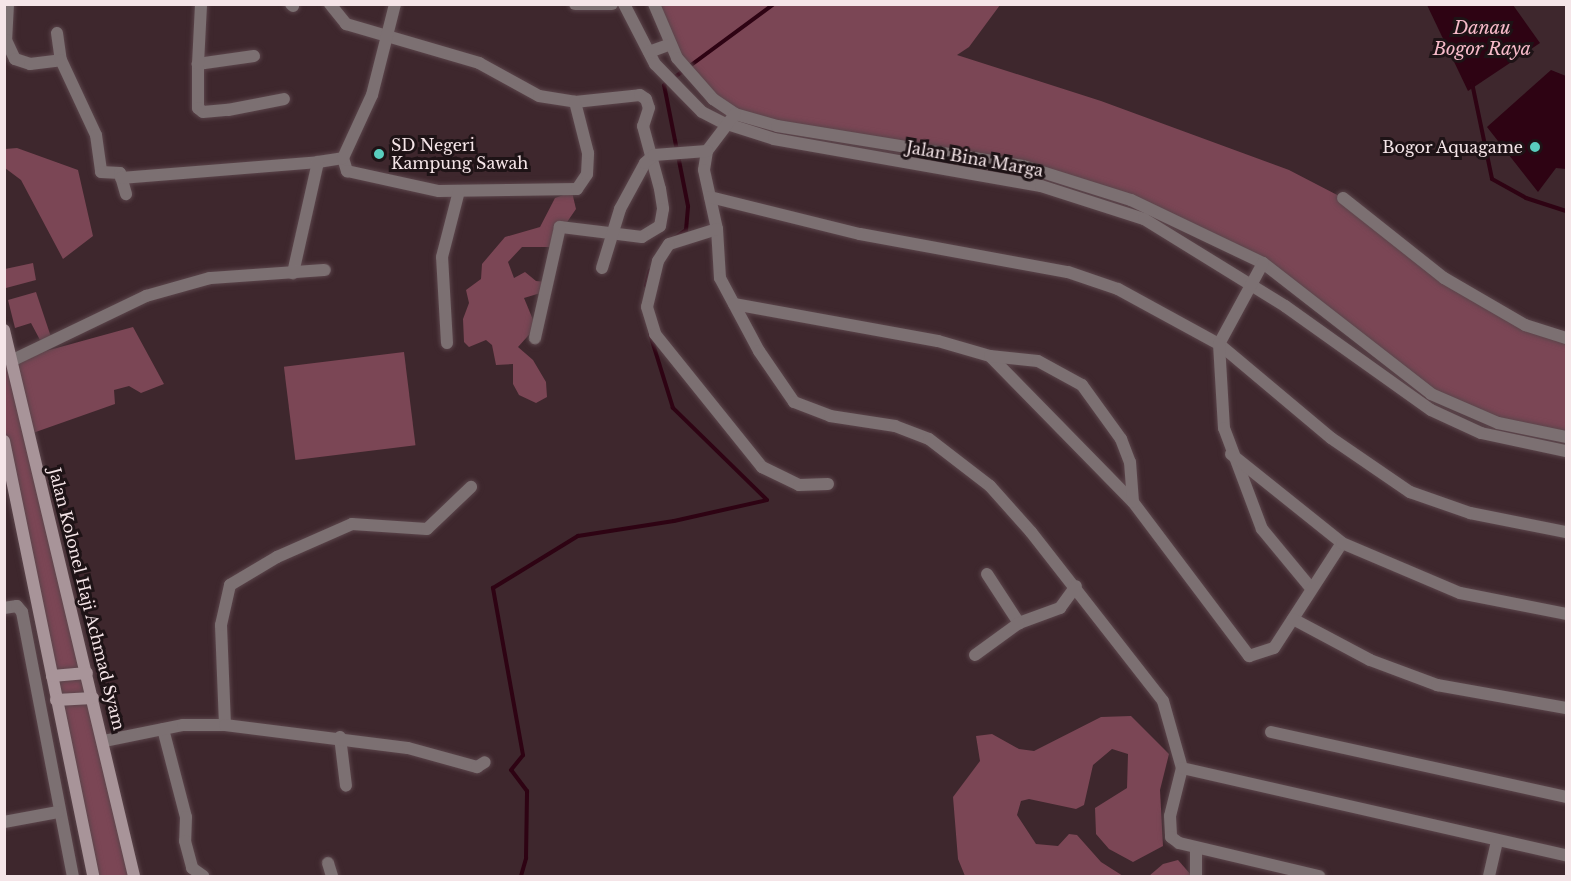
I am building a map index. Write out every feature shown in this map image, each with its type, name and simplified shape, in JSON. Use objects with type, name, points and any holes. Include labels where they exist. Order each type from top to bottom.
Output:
[{"type":"main road","name":"Jalan Kolonel Haji Achmad Syam","points":[[4,330],[104,741],[134,876]]},
{"type":"main road","points":[[4,441],[93,876]]},
{"type":"main road","points":[[52,676],[87,674]]},
{"type":"main road","points":[[56,700],[93,698]]},
{"type":"street","points":[[8,4],[6,39],[15,59],[30,64],[61,60]]},
{"type":"street","points":[[201,4],[197,103],[203,112],[284,99]]},
{"type":"street","points":[[330,4],[346,24],[479,63],[539,96],[576,102],[640,95],[649,108],[643,126],[663,209],[660,226],[642,237],[613,231],[560,227],[535,338]]},
{"type":"street","points":[[395,4],[384,36],[372,95],[343,158],[347,171],[418,188],[459,191],[577,189],[587,174],[588,153],[576,102]]},
{"type":"street","points":[[575,4],[612,4]]},
{"type":"street","name":"Jalan Bina Marga","points":[[624,4],[655,64],[702,112],[724,123],[774,139],[1041,186],[1144,219],[1249,281],[1431,410],[1481,433],[1566,451]]},
{"type":"street","name":"Jalan Bina Marga","points":[[654,4],[677,58],[713,99],[735,114],[777,126],[1023,166],[1073,180],[1185,223],[1263,262],[1431,394],[1498,423],[1566,437]]},
{"type":"street","points":[[57,33],[61,60],[96,135],[101,172],[118,172],[126,194]]},
{"type":"street","points":[[649,52],[671,44]]},
{"type":"street","points":[[198,64],[254,56]]},
{"type":"street","points":[[735,114],[724,123],[707,151],[704,170],[717,229],[720,278],[794,402],[830,416],[895,426],[953,454],[990,486],[1076,586],[1163,702],[1182,768],[1170,816],[1171,837],[1196,851],[1319,876]]},
{"type":"street","points":[[602,268],[613,231],[632,182],[652,157],[707,151]]},
{"type":"street","points":[[121,178],[343,158]]},
{"type":"street","points":[[292,273],[318,162]]},
{"type":"street","points":[[447,343],[442,257],[459,191]]},
{"type":"street","points":[[710,197],[860,234],[1068,272],[1118,289],[1219,344],[1323,432],[1410,492],[1470,513],[1566,532]]},
{"type":"street","points":[[1343,198],[1444,278],[1525,325],[1566,338]]},
{"type":"street","points":[[717,229],[688,235],[669,244],[663,252],[648,290],[646,307],[655,334],[762,467],[799,485],[828,484]]},
{"type":"street","points":[[1263,262],[1249,281],[1219,344],[1231,454],[1262,529],[1310,586]]},
{"type":"street","points":[[13,360],[146,296],[210,278],[325,270]]},
{"type":"street","points":[[734,304],[938,341],[990,356],[1038,362],[1082,385],[1121,439],[1130,462],[1133,502]]},
{"type":"street","points":[[990,356],[1133,502],[1249,656],[1274,648],[1293,619],[1310,586],[1342,543]]},
{"type":"street","points":[[1231,454],[1342,543],[1460,593],[1566,614]]},
{"type":"street","points":[[225,725],[220,625],[230,585],[277,557],[352,524],[427,529],[471,487]]},
{"type":"street","points":[[987,574],[1020,622]]},
{"type":"street","points":[[975,655],[1020,622],[1060,608],[1076,586]]},
{"type":"street","points":[[11,607],[22,612],[58,812],[74,876]]},
{"type":"street","points":[[1293,619],[1370,660],[1437,685],[1566,708]]},
{"type":"street","points":[[104,741],[163,729],[225,725],[340,737],[435,753],[477,767],[485,762]]},
{"type":"street","points":[[163,729],[186,817],[185,841],[192,868],[203,876]]},
{"type":"street","points":[[1271,732],[1566,797]]},
{"type":"street","points":[[340,737],[346,786]]},
{"type":"street","points":[[1182,768],[1566,855]]},
{"type":"street","points":[[4,822],[58,812]]},
{"type":"street","points":[[1489,876],[1497,841]]},
{"type":"street","points":[[1196,851],[1196,876]]},
{"type":"street","points":[[328,863],[332,876]]},
{"type":"shaded area","points":[[652,5],[1000,5],[969,47],[957,55],[1101,101],[1289,170],[1343,198],[1444,278],[1525,325],[1566,338],[1566,437],[1498,423],[1431,394],[1263,263],[1073,180],[735,114],[677,58]]},
{"type":"shaded area","points":[[17,148],[78,170],[93,236],[63,259],[21,180],[5,168],[5,149]]},
{"type":"shaded area","points":[[572,192],[576,209],[550,247],[522,247],[508,262],[514,278],[525,272],[536,281],[546,282],[544,292],[524,298],[536,327],[518,347],[533,360],[546,382],[547,397],[536,403],[519,395],[513,384],[513,364],[496,365],[492,345],[486,340],[469,347],[464,342],[463,319],[469,303],[466,290],[481,279],[482,264],[505,237],[540,227],[555,198]]},
{"type":"shaded area","points":[[33,263],[36,280],[6,288],[5,269]]},
{"type":"shaded area","points":[[36,292],[51,337],[40,340],[31,323],[15,328],[8,300]]},
{"type":"shaded area","points":[[133,327],[164,384],[141,393],[129,386],[114,390],[115,404],[30,434],[134,876],[93,876],[5,438],[4,330],[13,360]]},
{"type":"shaded area","points":[[404,352],[415,445],[295,460],[284,367]]},
{"type":"shaded area","points":[[1131,716],[1169,754],[1160,790],[1163,846],[1133,862],[1109,849],[1096,834],[1095,808],[1127,788],[1128,754],[1112,749],[1093,765],[1084,805],[1076,809],[1029,799],[1021,801],[1017,815],[1036,844],[1058,846],[1069,834],[1077,835],[1101,862],[1123,876],[965,876],[958,859],[953,797],[980,761],[976,736],[992,734],[1019,749],[1034,751],[1101,717]]},
{"type":"shaded area","points":[[1178,860],[1192,876],[1149,876],[1163,864]]},
{"type":"water","name":"Danau Bogor Raya","points":[[1427,5],[1513,5],[1540,43],[1468,91]]},
{"type":"water","name":"Bogor Aquagame","points":[[1551,70],[1566,76],[1566,169],[1556,168],[1538,192],[1487,127]]},
{"type":"waterway","points":[[676,237],[686,230],[688,206],[664,85],[774,4]]},
{"type":"waterway","points":[[1472,83],[1492,179],[1526,198],[1566,211]]},
{"type":"waterway","points":[[646,286],[650,270]]},
{"type":"waterway","points":[[521,876],[526,858],[527,791],[511,770],[523,755],[493,588],[578,536],[674,521],[767,500],[673,408],[650,334]]},
{"type":"place","name":"Bogor Aquagame","points":[[1535,147]]},
{"type":"place","name":"SD Negeri Kampung Sawah","points":[[379,154]]}]
